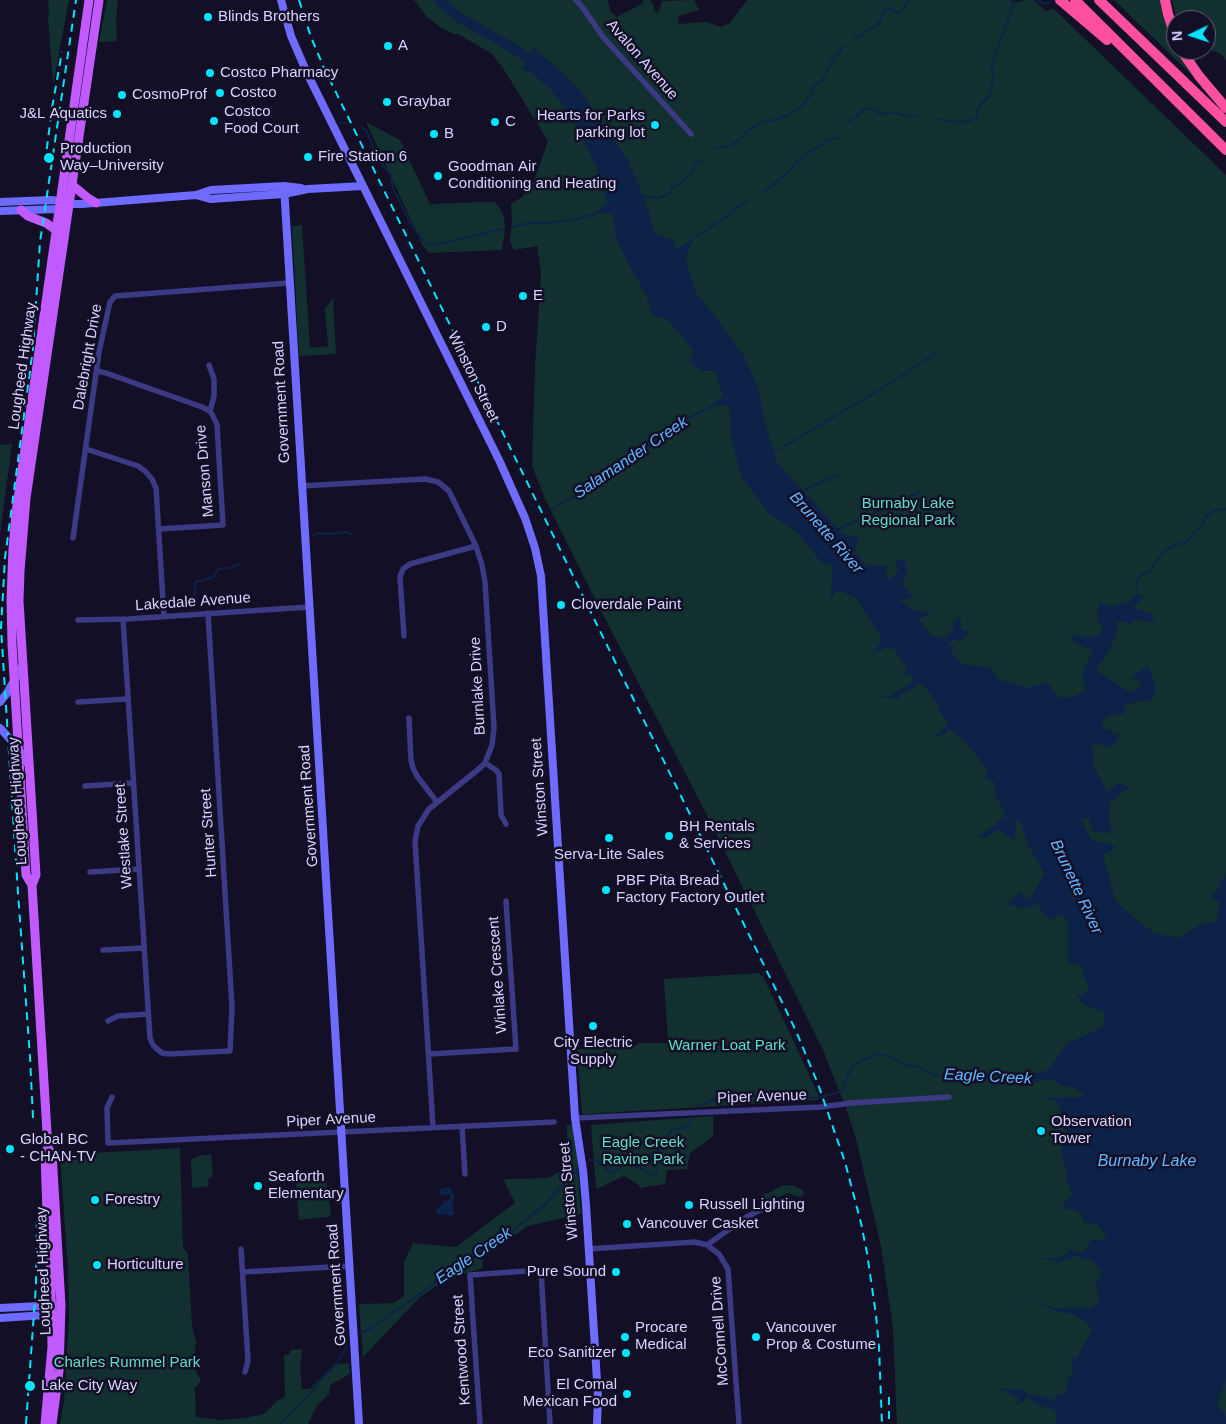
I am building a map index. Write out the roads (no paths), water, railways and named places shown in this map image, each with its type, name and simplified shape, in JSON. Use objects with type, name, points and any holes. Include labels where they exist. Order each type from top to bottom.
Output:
[{"type":"highway","points":[[1060,0],[1095,31],[1135,61]]},
{"type":"highway","points":[[1075,0],[1226,150]]},
{"type":"highway","points":[[1099,0],[1226,122]]},
{"type":"highway","points":[[1188,60],[1226,108]]},
{"type":"main road","name":"Lougheed Highway","points":[[45,1424],[57,1310],[47,1215],[45,1153],[48,1149],[32,885],[36,875],[23,665],[20,578],[24,514],[89,0]]},
{"type":"main road","name":"Lougheed Highway","points":[[32,885],[26,875],[14,680],[11,599],[16,513],[56,230],[63,205],[72,185],[99,0]]},
{"type":"main road","points":[[72,185],[96,203]]},
{"type":"main road","points":[[20,210],[56,230]]},
{"type":"main road","name":"Lougheed Highway","points":[[48,1149],[52,1153],[59,1371],[52,1424]]},
{"type":"main road","points":[[42,1306],[47,1296],[44,1222],[47,1215]]},
{"type":"street","name":"Winston Street","points":[[281,0],[299,54],[499,460],[525,518],[535,548],[541,576],[575,1118],[583,1170],[598,1397],[597,1424]]},
{"type":"street","name":"Avalon Avenue","points":[[576,0],[602,37],[691,134]]},
{"type":"street","points":[[0,211],[63,205],[196,196],[210,198],[284,190],[363,186]]},
{"type":"street","name":"Government Road","points":[[284,190],[359,1424]]},
{"type":"street","points":[[0,202],[51,200],[63,205]]},
{"type":"street","name":"Dalebright Drive","points":[[73,538],[99,352],[110,302],[115,296],[289,283]]},
{"type":"street","points":[[209,365],[214,379],[214,396],[210,411]]},
{"type":"street","name":"Manson Drive","points":[[97,372],[114,376],[202,407],[210,411],[217,425],[223,525],[159,529]]},
{"type":"street","points":[[86,449],[138,466],[152,479],[156,488],[164,617]]},
{"type":"street","name":"Burnlake Drive","points":[[301,486],[425,479],[434,480],[449,491],[476,546],[485,582],[494,728],[492,744],[485,763]]},
{"type":"street","points":[[404,636],[400,577],[402,569],[408,564],[476,546]]},
{"type":"street","name":"Lakedale Avenue","points":[[78,620],[164,617],[309,607]]},
{"type":"street","name":"Hunter Street","points":[[157,1049],[162,1053],[168,1054],[230,1051],[232,1006],[208,614]]},
{"type":"street","name":"Westlake Street","points":[[124,619],[148,1014],[150,1038],[157,1049]]},
{"type":"street","points":[[0,702],[23,665]]},
{"type":"street","points":[[78,702],[128,699]]},
{"type":"street","points":[[409,718],[413,768],[437,802]]},
{"type":"street","points":[[0,728],[18,748],[30,766]]},
{"type":"street","points":[[433,1127],[415,842],[416,831],[429,809],[485,763],[499,774],[501,815],[506,824]]},
{"type":"street","points":[[85,786],[133,783]]},
{"type":"street","points":[[90,872],[139,868]]},
{"type":"street","name":"Winlake Crescent","points":[[428,1054],[516,1049],[506,901]]},
{"type":"street","points":[[103,950],[144,948]]},
{"type":"street","points":[[108,1021],[118,1016],[148,1014]]},
{"type":"street","name":"Piper Avenue","points":[[112,1097],[107,1108],[108,1143],[554,1122]]},
{"type":"street","name":"Piper Avenue","points":[[575,1118],[821,1107],[852,1103],[949,1097]]},
{"type":"street","points":[[462,1126],[465,1174]]},
{"type":"street","points":[[588,1249],[684,1242],[707,1245],[745,1218],[760,1210],[788,1206]]},
{"type":"street","name":"McConnell Drive","points":[[707,1245],[719,1254],[728,1269],[739,1424]]},
{"type":"street","points":[[241,1249],[248,1362],[244,1372]]},
{"type":"street","points":[[243,1272],[350,1266]]},
{"type":"street","name":"Kentwood Street","points":[[480,1424],[470,1275],[541,1270],[550,1424]]},
{"type":"street","points":[[0,1308],[42,1306],[57,1310]]},
{"type":"street","points":[[0,1318],[57,1310]]},
{"type":"water","name":"Burnaby Lake","points":[[534,48],[564,74],[581,92],[627,159],[647,205],[654,233],[673,240],[676,250],[695,237],[685,257],[696,293],[742,353],[759,389],[765,424],[777,463],[842,533],[859,538],[855,551],[866,565],[888,566],[885,573],[890,580],[899,569],[894,562],[904,559],[908,571],[902,583],[913,598],[899,600],[914,610],[933,614],[918,619],[932,636],[945,638],[953,630],[953,622],[960,616],[962,630],[970,630],[961,642],[954,639],[947,647],[956,645],[951,654],[963,664],[992,669],[999,680],[1029,688],[1047,682],[1059,698],[1072,697],[1085,691],[1083,674],[1085,665],[1093,651],[1074,642],[1072,635],[1091,638],[1100,634],[1103,626],[1097,620],[1099,602],[1111,607],[1130,601],[1136,593],[1144,597],[1134,607],[1147,613],[1153,613],[1151,619],[1156,622],[1153,623],[1137,619],[1131,624],[1116,621],[1117,631],[1110,650],[1096,670],[1129,692],[1141,687],[1140,681],[1131,678],[1147,665],[1155,683],[1155,693],[1151,701],[1137,701],[1123,707],[1126,714],[1107,716],[1101,727],[1120,735],[1112,748],[1097,744],[1092,745],[1094,767],[1108,792],[1118,782],[1130,787],[1110,802],[1109,817],[1112,833],[1094,832],[1088,818],[1081,819],[1091,839],[1118,847],[1103,854],[1115,900],[1135,919],[1156,934],[1179,938],[1200,924],[1217,922],[1219,902],[1209,896],[1218,890],[1226,871],[1226,1381],[1217,1403],[1226,1416],[1226,1424],[1058,1424],[1055,1418],[1057,1414],[1054,1410],[1034,1403],[1029,1397],[1023,1403],[1021,1402],[1016,1406],[1019,1397],[998,1388],[1022,1390],[1034,1396],[1048,1397],[1050,1401],[1056,1397],[1056,1394],[1059,1396],[1067,1391],[1068,1380],[1071,1373],[1075,1371],[1072,1368],[1072,1358],[1077,1358],[1092,1329],[1084,1320],[1072,1314],[1054,1310],[1023,1297],[1054,1308],[1091,1308],[1100,1301],[1096,1285],[1102,1271],[1091,1259],[1082,1260],[1077,1255],[1060,1262],[1038,1258],[1057,1258],[1065,1255],[1070,1249],[1075,1252],[1084,1252],[1091,1240],[1108,1239],[1097,1224],[1083,1222],[1082,1214],[1073,1209],[1064,1209],[1064,1204],[1072,1193],[1066,1179],[1067,1168],[1063,1168],[1066,1164],[1061,1157],[1063,1142],[1067,1136],[1064,1124],[1060,1122],[1058,1117],[1061,1114],[1058,1102],[1041,1098],[1081,1097],[1083,1095],[1071,1087],[1059,1085],[1052,1079],[1022,1084],[1018,1080],[1020,1077],[1028,1076],[1030,1073],[1032,1075],[1049,1069],[1067,1043],[1104,1025],[1104,1012],[1083,1004],[1076,994],[1084,995],[1089,986],[1083,975],[1084,969],[1077,964],[1068,964],[1068,920],[1060,914],[1050,921],[1037,904],[1023,909],[1007,904],[1020,892],[1030,900],[1044,873],[1028,845],[1020,821],[1016,821],[1015,841],[998,830],[985,838],[977,837],[996,824],[1000,818],[1006,818],[996,797],[994,781],[985,779],[988,772],[972,749],[949,729],[944,735],[934,736],[948,722],[942,716],[937,704],[925,686],[919,684],[900,695],[899,700],[881,698],[882,696],[889,696],[911,683],[912,676],[902,673],[907,668],[894,649],[887,648],[871,655],[880,644],[881,637],[856,598],[837,590],[831,600],[832,565],[821,562],[797,532],[768,513],[742,477],[732,443],[729,405],[712,406],[723,395],[715,371],[701,371],[690,362],[693,351],[683,337],[667,319],[653,316],[645,293],[616,239],[613,214],[595,213],[607,202],[597,168],[570,114],[550,89],[532,73],[522,69]]},
{"type":"water","points":[[450,1187],[451,1193],[455,1197],[453,1199],[453,1210],[455,1213],[451,1216],[438,1214],[436,1211],[438,1208],[443,1202],[449,1200],[450,1197],[449,1194],[444,1195],[440,1193],[440,1189]]},
{"type":"waterway","name":"Brunette River","points":[[439,0],[458,17],[540,65]]},
{"type":"waterway","points":[[853,38],[862,36],[868,29],[874,27],[881,20],[883,13],[888,7],[894,12],[901,12],[909,0]]},
{"type":"waterway","points":[[936,119],[957,122],[969,121],[978,117],[977,111],[989,96],[993,80],[992,67],[1014,0]]},
{"type":"waterway","points":[[1036,0],[1046,4],[1051,2]]},
{"type":"waterway","points":[[715,148],[730,146],[743,137],[747,131],[763,121],[776,120],[787,116],[803,105],[811,94],[813,87],[822,81],[834,57],[839,53],[843,45]]},
{"type":"waterway","points":[[848,122],[862,110],[870,108],[881,114],[892,112],[916,117]]},
{"type":"waterway","points":[[341,123],[346,123]]},
{"type":"waterway","points":[[362,127],[367,132],[377,158],[391,175],[393,188],[411,224],[425,243],[434,245],[503,229]]},
{"type":"waterway","points":[[762,193],[789,172],[796,162],[826,141],[838,138]]},
{"type":"waterway","points":[[642,196],[658,198],[670,193],[672,187],[678,185],[691,174],[695,164],[704,159]]},
{"type":"waterway","points":[[695,237],[747,201]]},
{"type":"waterway","points":[[512,227],[530,223],[549,223],[577,219],[598,213]]},
{"type":"waterway","points":[[773,453],[886,386],[939,351]]},
{"type":"waterway","name":"Salamander Creek","points":[[552,510],[567,499],[595,487],[622,462],[650,446],[684,420],[713,406]]},
{"type":"waterway","points":[[803,491],[837,475]]},
{"type":"waterway","points":[[837,530],[921,491]]},
{"type":"waterway","points":[[1136,589],[1138,578],[1149,572],[1163,552],[1191,538],[1194,532],[1202,526],[1209,514],[1226,509]]},
{"type":"waterway","name":"Salamander Creek","points":[[313,535],[346,532],[352,534]]},
{"type":"waterway","name":"Salamander Creek","points":[[194,606],[196,582],[213,577],[218,569],[240,564]]},
{"type":"waterway","points":[[737,1051],[747,1050],[758,1045],[762,1046],[776,1040]]},
{"type":"waterway","name":"Eagle Creek","points":[[699,1105],[723,1097],[818,1098],[840,1092],[854,1065],[878,1054],[941,1076],[955,1078],[985,1076],[1011,1082],[1021,1081]]},
{"type":"waterway","name":"Eagle Creek","points":[[589,1160],[596,1160],[611,1173],[624,1165],[630,1164],[651,1175],[655,1174],[657,1171],[649,1154],[656,1152],[672,1130],[687,1127],[692,1118]]},
{"type":"waterway","name":"Eagle Creek","points":[[361,1333],[372,1328],[449,1271],[518,1226],[546,1204],[568,1178],[578,1170]]},
{"type":"waterway","name":"Eagle Creek","points":[[280,1424],[333,1368],[347,1345]]},
{"type":"railway","points":[[33,1118],[1,628],[5,558],[33,348],[40,242],[76,0]]},
{"type":"railway","points":[[299,0],[311,37],[324,68],[780,998],[818,1084],[845,1162],[867,1253],[879,1347],[882,1424]]},
{"type":"railway","points":[[45,163],[62,52]]},
{"type":"railway","points":[[26,1424],[36,1285],[37,1214]]},
{"type":"railway","points":[[889,1397],[889,1424]]},
{"type":"place","name":"Blinds Brothers","points":[[208,17]]},
{"type":"place","name":"A","points":[[388,46]]},
{"type":"place","name":"Costco Pharmacy","points":[[210,73]]},
{"type":"place","name":"Costco","points":[[220,93]]},
{"type":"place","name":"CosmoProf","points":[[122,95]]},
{"type":"place","name":"Graybar","points":[[387,102]]},
{"type":"place","name":"J&L Aquatics","points":[[117,114]]},
{"type":"place","name":"Costco Food Court","points":[[214,121]]},
{"type":"place","name":"C","points":[[495,122]]},
{"type":"place","name":"Hearts for Parks parking lot","points":[[655,125]]},
{"type":"place","name":"B","points":[[434,134]]},
{"type":"place","name":"Fire Station 6","points":[[308,157]]},
{"type":"place","name":"Production Way–University","points":[[49,158]]},
{"type":"place","name":"Goodman Air Conditioning and Heating","points":[[438,176]]},
{"type":"place","name":"E","points":[[523,296]]},
{"type":"place","name":"D","points":[[486,327]]},
{"type":"place","name":"Cloverdale Paint","points":[[561,605]]},
{"type":"place","name":"BH Rentals & Services","points":[[669,836]]},
{"type":"place","name":"Serva-Lite Sales","points":[[609,838]]},
{"type":"place","name":"PBF Pita Bread Factory Factory Outlet","points":[[606,890]]},
{"type":"place","name":"City Electric Supply","points":[[593,1026]]},
{"type":"place","name":"Observation Tower","points":[[1041,1131]]},
{"type":"place","name":"Global BC - CHAN-TV","points":[[10,1149]]},
{"type":"place","name":"Seaforth Elementary","points":[[258,1186]]},
{"type":"place","name":"Forestry","points":[[95,1200]]},
{"type":"place","name":"Russell Lighting","points":[[689,1205]]},
{"type":"place","name":"Vancouver Casket","points":[[627,1224]]},
{"type":"place","name":"Horticulture","points":[[97,1265]]},
{"type":"place","name":"Pure Sound","points":[[616,1272]]},
{"type":"place","name":"Procare Medical","points":[[625,1337]]},
{"type":"place","name":"Vancouver Prop & Costume","points":[[756,1337]]},
{"type":"place","name":"Eco Sanitizer","points":[[626,1353]]},
{"type":"place","name":"Lake City Way","points":[[30,1386]]},
{"type":"place","name":"El Comal Mexican Food","points":[[627,1394]]},
{"type":"park label","name":"Burnaby Lake Regional Park","points":[[908,512]]},
{"type":"park label","name":"Warner Loat Park","points":[[727,1046]]},
{"type":"park label","name":"Eagle Creek Ravine Park","points":[[643,1152]]},
{"type":"park label","name":"Charles Rummel Park","points":[[127,1363]]}]
